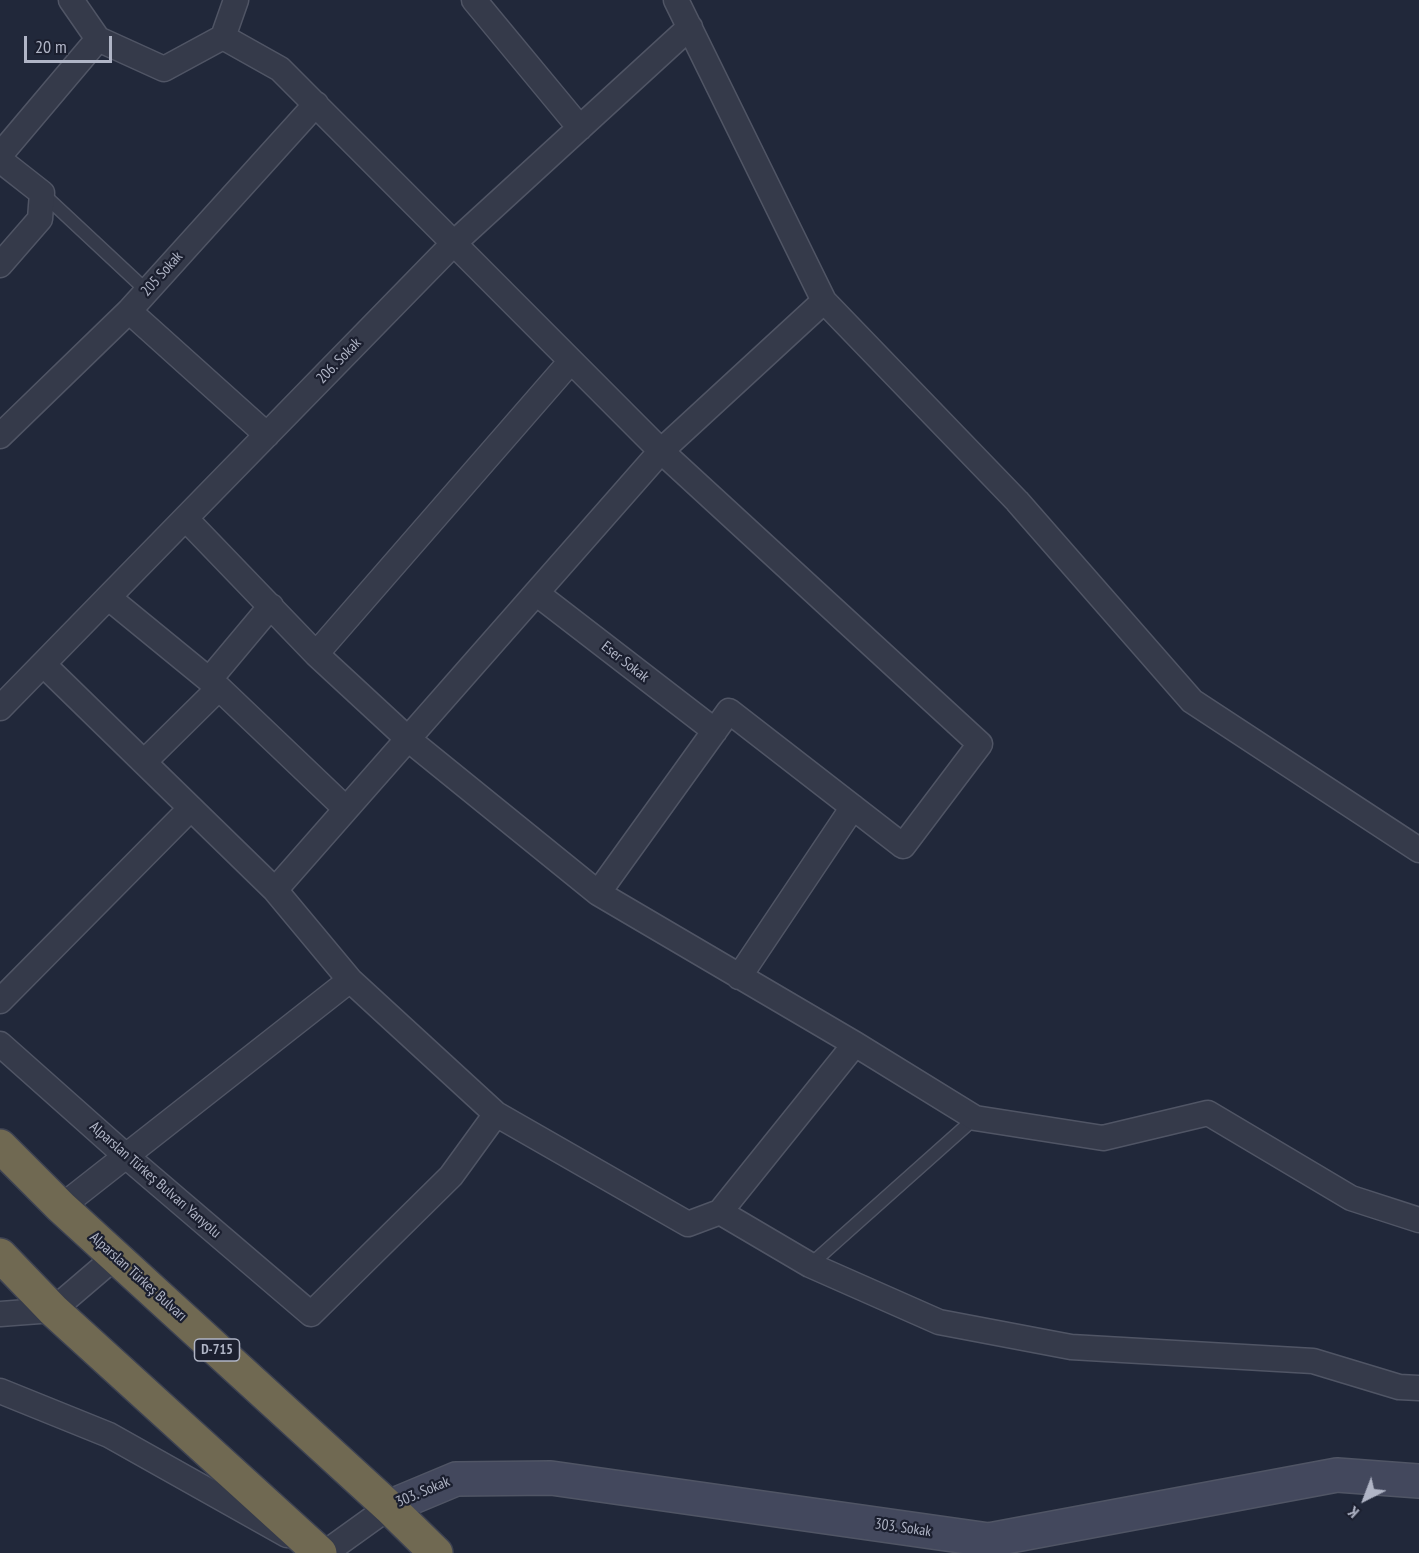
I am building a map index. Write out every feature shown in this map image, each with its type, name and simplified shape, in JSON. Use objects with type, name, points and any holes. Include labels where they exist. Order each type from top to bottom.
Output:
[{"type":"highway","name":"Alparslan Türkeş Bulvarı","points":[[0,1146],[115,1257],[389,1507],[436,1553]]},
{"type":"highway","points":[[0,1255],[53,1310],[319,1553]]},
{"type":"street","points":[[71,0],[98,39],[164,69],[223,37],[236,0]]},
{"type":"street","points":[[474,0],[580,128]]},
{"type":"street","points":[[676,0],[824,302],[1017,501],[1192,701],[1419,850]]},
{"type":"street","name":"206. Sokak","points":[[0,708],[454,243],[690,27]]},
{"type":"street","points":[[223,37],[280,69],[661,451],[980,744],[903,846],[729,711],[598,893]]},
{"type":"street","points":[[0,155],[98,39]]},
{"type":"street","name":"205 Sokak","points":[[0,436],[129,311],[316,104]]},
{"type":"street","points":[[0,160],[42,193],[40,219],[0,265]]},
{"type":"street","points":[[275,890],[661,451],[824,302]]},
{"type":"street","points":[[129,311],[267,435]]},
{"type":"street","points":[[316,654],[571,361]]},
{"type":"street","points":[[186,519],[316,654],[408,739],[598,893],[855,1044],[975,1118],[1103,1138],[1208,1113],[1351,1198],[1419,1220]]},
{"type":"street","name":"Eser Sokak","points":[[536,593],[715,730]]},
{"type":"street","points":[[109,598],[214,684],[346,809]]},
{"type":"street","points":[[144,762],[214,684],[271,606]]},
{"type":"street","points":[[43,664],[275,890],[350,980],[496,1114],[688,1224],[720,1212],[855,1044]]},
{"type":"street","points":[[739,976],[853,807]]},
{"type":"street","points":[[0,1001],[191,808]]},
{"type":"street","points":[[62,1207],[350,980]]},
{"type":"street","name":"Alparslan Türkeş Bulvarı Yanyolu","points":[[0,1044],[126,1156],[311,1314],[451,1176],[496,1114]]},
{"type":"street","points":[[720,1212],[810,1265],[939,1322],[1071,1347],[1313,1361],[1399,1387],[1419,1388]]},
{"type":"street","points":[[0,1314],[53,1310],[115,1257]]},
{"type":"street","points":[[0,1391],[109,1435],[319,1553]]},
{"type":"street","name":"303. Sokak","points":[[389,1507],[456,1479],[551,1478],[993,1546],[1336,1475],[1419,1481]]},
{"type":"street","points":[[325,1553],[389,1507]]},
{"type":"lane","points":[[42,193],[147,291]]},
{"type":"lane","points":[[810,1265],[975,1118]]}]
